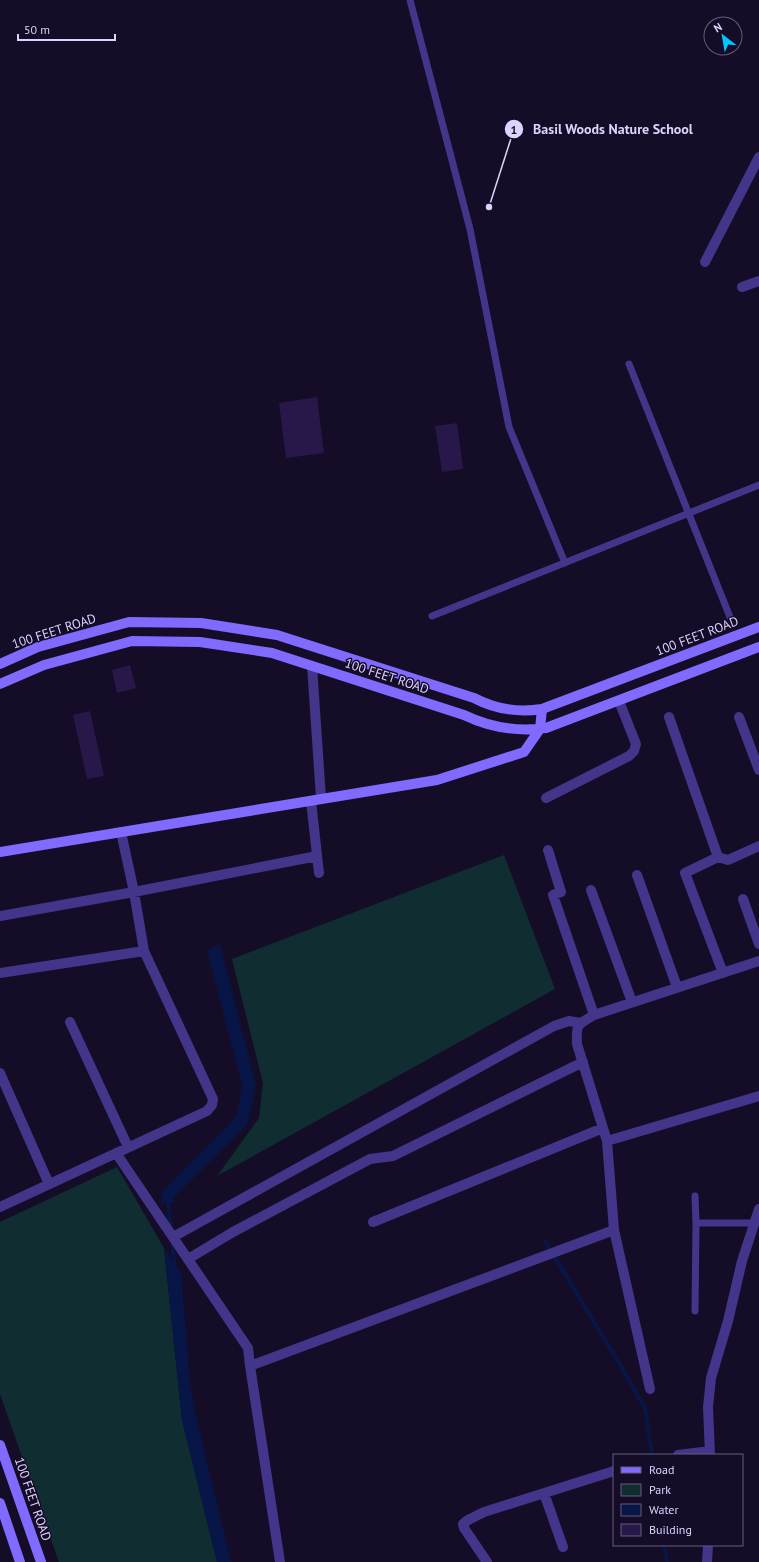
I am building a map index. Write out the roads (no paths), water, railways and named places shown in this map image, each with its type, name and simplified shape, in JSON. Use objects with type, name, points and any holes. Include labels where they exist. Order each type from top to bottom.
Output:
[{"type":"main road","name":"100 FEET ROAD","points":[[0,664],[38,647],[129,622],[202,622],[277,635],[466,695],[503,709],[523,711],[542,709],[759,627]]},
{"type":"main road","name":"100 FEET ROAD","points":[[0,684],[44,665],[132,641],[200,642],[272,653],[464,715],[487,725],[511,730],[540,729],[759,647]]},
{"type":"main road","points":[[0,852],[437,780],[524,752],[540,729],[542,709]]},
{"type":"main road","name":"100 FEET ROAD","points":[[0,1445],[41,1562]]},
{"type":"main road","points":[[0,1504],[20,1562]]},
{"type":"street","points":[[705,262],[759,157]]},
{"type":"street","points":[[742,287],[759,281]]},
{"type":"street","points":[[312,666],[317,856],[320,873]]},
{"type":"street","points":[[546,798],[629,756],[634,751],[636,744],[618,701]]},
{"type":"street","points":[[669,716],[718,857]]},
{"type":"street","points":[[739,717],[759,770]]},
{"type":"street","points":[[0,1207],[116,1152],[208,1111],[212,1105],[213,1099],[144,951],[134,892],[121,832]]},
{"type":"street","points":[[723,973],[685,872],[718,857],[728,860],[759,846]]},
{"type":"street","points":[[548,850],[561,892],[552,895],[594,1015]]},
{"type":"street","points":[[0,916],[134,892],[317,856]]},
{"type":"street","points":[[638,875],[677,987]]},
{"type":"street","points":[[591,890],[632,1002]]},
{"type":"street","points":[[743,899],[759,944]]},
{"type":"street","points":[[0,973],[144,951]]},
{"type":"street","points":[[650,1389],[614,1230],[607,1141],[577,1044],[576,1030],[580,1023],[594,1015],[759,961]]},
{"type":"street","points":[[173,1237],[554,1026],[568,1021],[580,1023]]},
{"type":"street","points":[[70,1022],[128,1147]]},
{"type":"street","points":[[186,1255],[234,1232],[370,1159],[393,1156],[583,1062]]},
{"type":"street","points":[[0,1073],[49,1184]]},
{"type":"street","points":[[607,1141],[759,1096]]},
{"type":"street","points":[[373,1222],[603,1128]]},
{"type":"street","points":[[116,1152],[248,1348],[280,1562]]},
{"type":"street","points":[[694,1454],[710,1453],[708,1407],[712,1378],[728,1321],[742,1261],[759,1209]]},
{"type":"street","points":[[250,1366],[614,1230]]},
{"type":"street","points":[[487,1562],[464,1528],[463,1524],[468,1520],[484,1512],[613,1471]]},
{"type":"street","points":[[544,1493],[563,1548]]},
{"type":"street","points":[[707,1562],[708,1546]]},
{"type":"lane","points":[[410,0],[470,229],[509,428],[565,563]]},
{"type":"lane","points":[[629,364],[730,617]]},
{"type":"lane","points":[[432,616],[759,485]]},
{"type":"lane","points":[[695,1196],[695,1311]]},
{"type":"lane","points":[[696,1223],[754,1223]]},
{"type":"water","points":[[220,944],[256,1086],[247,1125],[174,1197],[175,1202],[161,1203],[162,1192],[237,1116],[242,1084],[207,951]]},
{"type":"water","points":[[164,1248],[181,1273],[190,1384],[196,1417],[232,1562],[217,1562],[182,1420]]},
{"type":"waterway","points":[[169,1198],[168,1203],[171,1229]]},
{"type":"waterway","points":[[172,1240],[175,1269]]},
{"type":"waterway","points":[[545,1241],[645,1408],[652,1454]]},
{"type":"waterway","points":[[664,1546],[667,1562]]},
{"type":"place","name":"Basil Woods Nature School","points":[[489,207]]}]
